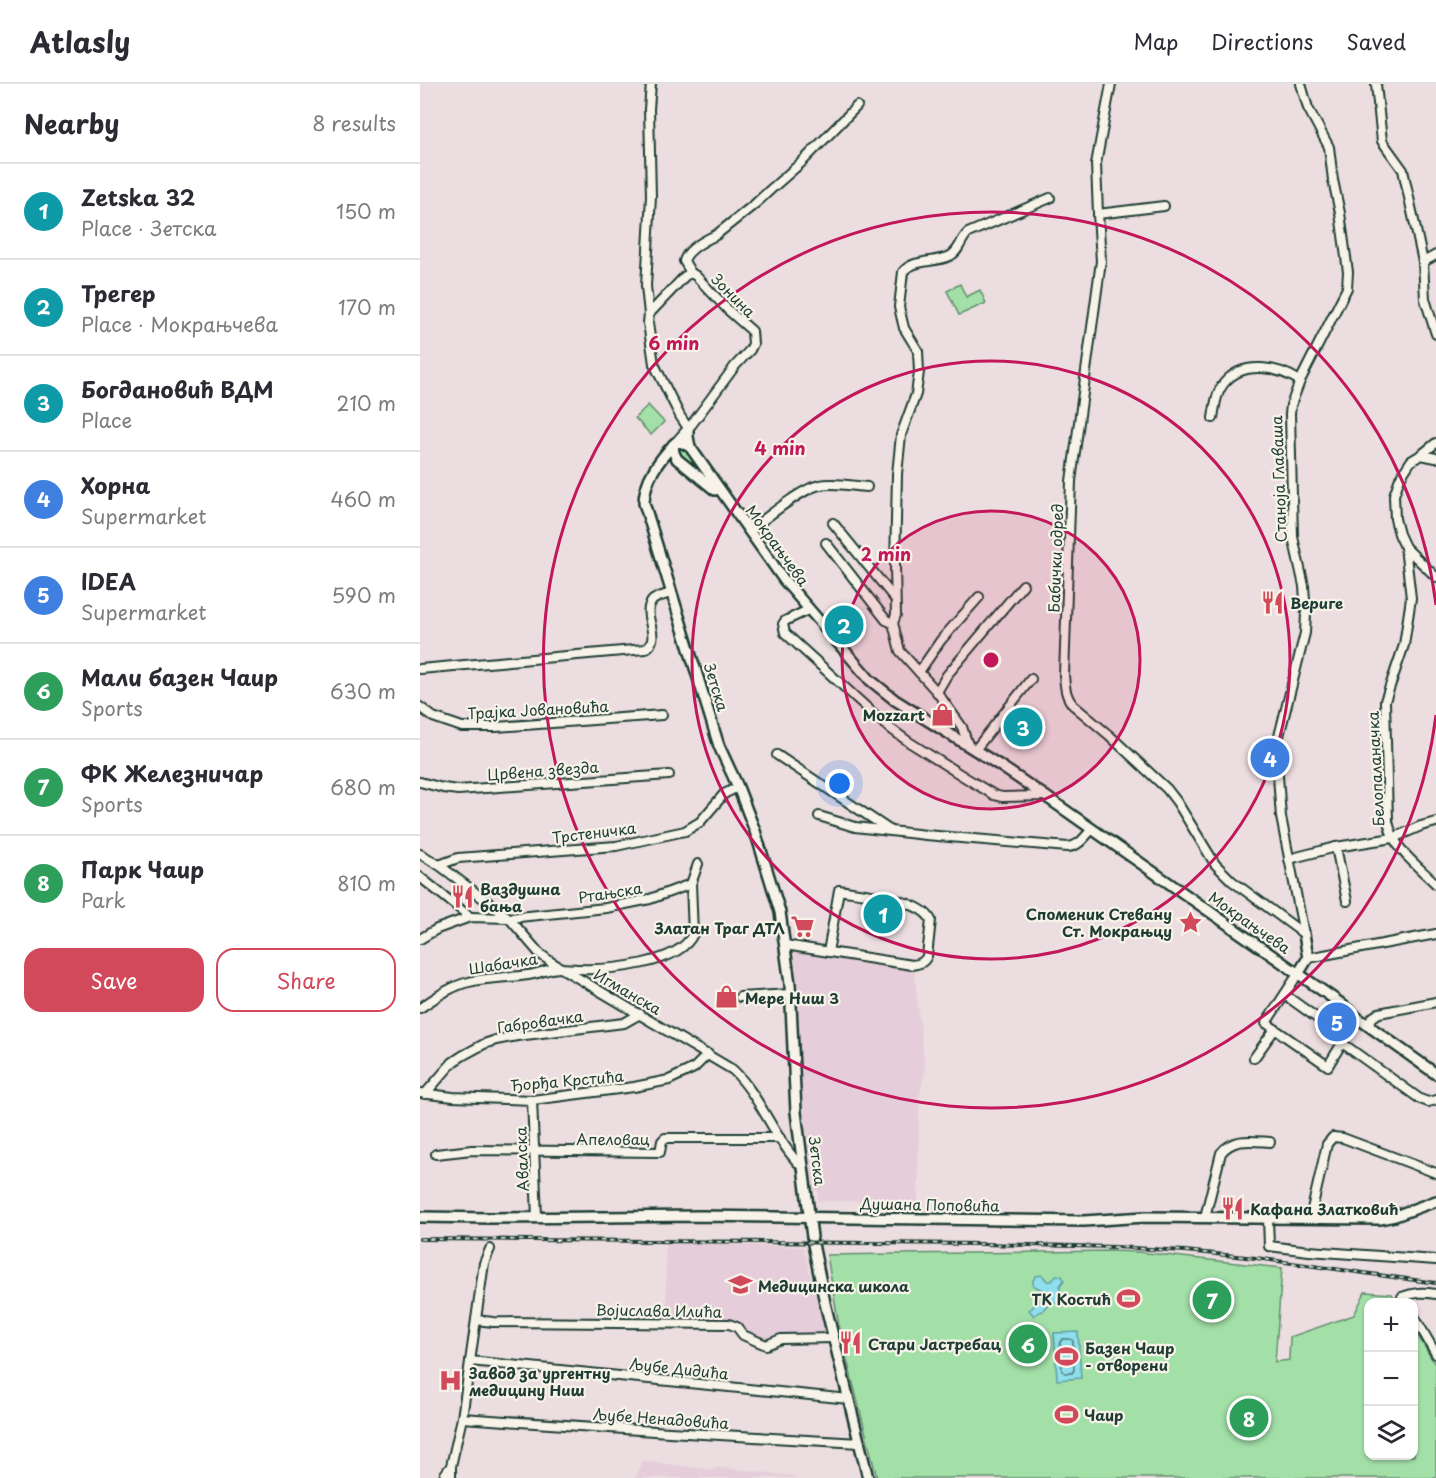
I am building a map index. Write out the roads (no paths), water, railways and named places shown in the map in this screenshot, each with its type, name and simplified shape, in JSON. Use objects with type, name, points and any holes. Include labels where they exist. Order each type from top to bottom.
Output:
[{"type":"street","points":[[651,84],[651,196],[646,286],[648,322],[654,364],[688,428],[690,447]]},
{"type":"street","name":"Бабички одред","points":[[1111,84],[1096,164],[1101,261],[1071,481],[1064,675],[1066,692],[1073,705],[1167,789],[1215,864],[1232,881],[1304,934]]},
{"type":"street","name":"Станоја Главаша","points":[[1301,84],[1308,108],[1329,147],[1348,272],[1347,288],[1300,381],[1290,414],[1293,537],[1304,585],[1306,614],[1305,633],[1276,748],[1281,817],[1308,958]]},
{"type":"street","points":[[1376,84],[1382,141],[1403,170],[1423,262],[1425,299],[1436,334]]},
{"type":"street","points":[[691,273],[684,261],[686,255],[716,235],[756,203],[802,162],[857,106]]},
{"type":"street","points":[[1031,679],[971,747],[962,727],[937,692],[900,651],[893,623],[896,615],[897,474],[901,435],[916,394],[920,372],[918,351],[904,328],[899,307],[903,272],[909,266],[949,256],[958,250],[968,233],[1050,198]]},
{"type":"street","points":[[1098,214],[1164,206]]},
{"type":"street","points":[[1423,262],[1436,255]]},
{"type":"street","name":"Зонина","points":[[649,314],[685,276],[691,273],[752,331],[754,338],[750,350],[674,444]]},
{"type":"street","points":[[1213,418],[1217,394],[1224,382],[1238,373],[1267,368],[1289,374],[1300,381]]},
{"type":"street","points":[[674,444],[684,443],[690,447]]},
{"type":"street","name":"Белопаланачка","points":[[1436,443],[1411,461],[1400,478],[1394,495],[1395,519],[1405,547],[1411,598],[1404,645],[1385,701],[1388,821],[1398,846],[1436,884]]},
{"type":"street","name":"Мокрањчева","points":[[674,444],[675,456],[724,497]]},
{"type":"street","name":"Зетска","points":[[674,444],[653,472],[646,489],[644,503],[719,746],[755,831],[780,912],[791,994],[796,1112],[813,1241],[868,1478]]},
{"type":"street","name":"Мокрањчева","points":[[690,447],[784,580],[870,680],[894,700],[1045,796],[1340,1003],[1436,1074]]},
{"type":"street","points":[[1421,455],[1436,458]]},
{"type":"street","points":[[653,472],[669,463],[682,463]]},
{"type":"street","points":[[748,531],[813,487],[822,484],[867,487]]},
{"type":"street","points":[[833,523],[896,599]]},
{"type":"street","points":[[826,543],[886,620],[893,623]]},
{"type":"street","points":[[1405,547],[1436,577]]},
{"type":"street","points":[[937,692],[947,675],[1023,585]]},
{"type":"street","points":[[420,669],[645,649],[649,647],[653,638],[649,612],[651,604],[656,598],[671,593]]},
{"type":"street","points":[[919,672],[941,640],[979,597]]},
{"type":"street","name":"Мокрањчева","points":[[808,609],[785,621],[783,624],[785,633],[887,726],[994,795],[1045,796]]},
{"type":"street","name":"Трајка Јовановића","points":[[420,707],[433,717],[462,727],[496,727],[662,715]]},
{"type":"street","points":[[777,755],[891,831]]},
{"type":"street","name":"Црвена звезда","points":[[420,782],[458,790],[669,775]]},
{"type":"street","name":"Трстеничка","points":[[439,864],[458,858],[616,846],[685,831],[700,822],[724,794],[738,787]]},
{"type":"street","points":[[819,816],[855,827],[1072,846],[1079,843],[1092,829]]},
{"type":"street","points":[[1289,859],[1336,847],[1393,838],[1436,822]]},
{"type":"street","points":[[1336,847],[1347,901]]},
{"type":"street","name":"Игманска","points":[[420,854],[439,864],[509,918],[539,953],[550,962],[733,1070],[746,1084],[792,1158],[803,1168]]},
{"type":"street","points":[[691,884],[699,864]]},
{"type":"street","points":[[420,878],[470,917]]},
{"type":"street","name":"Ртањска","points":[[470,917],[509,918],[606,908],[650,899],[691,884]]},
{"type":"street","name":"Шабачка","points":[[420,1008],[466,982],[531,975],[550,969],[636,965],[669,956],[684,947],[693,934],[691,884]]},
{"type":"street","points":[[784,945],[828,952],[912,965],[919,964],[927,956],[931,920],[923,911],[903,901],[838,890],[828,952]]},
{"type":"street","points":[[420,939],[437,929],[470,917]]},
{"type":"street","points":[[1285,995],[1342,1036],[1342,1043],[1328,1066],[1266,1023],[1308,958],[1436,934]]},
{"type":"street","points":[[740,997],[791,994]]},
{"type":"street","points":[[1367,1025],[1379,1013],[1436,1002]]},
{"type":"street","name":"Габровачка","points":[[422,1093],[453,1062],[484,1044],[517,1036],[624,1023],[640,1014]]},
{"type":"street","points":[[1254,1058],[1275,1029]]},
{"type":"street","points":[[1342,1043],[1420,1099],[1428,1102],[1436,1100]]},
{"type":"street","name":"Ђорђа Крстића","points":[[422,1093],[453,1097],[532,1100],[634,1088],[669,1080],[694,1068],[708,1054]]},
{"type":"street","name":"Авалска","points":[[532,1100],[537,1217]]},
{"type":"street","points":[[1310,1218],[1327,1144],[1333,1137],[1344,1138],[1436,1173]]},
{"type":"street","name":"Апеловац","points":[[436,1154],[472,1150],[660,1152],[662,1141],[665,1138],[780,1138]]},
{"type":"street","points":[[1205,1217],[1221,1153],[1226,1147],[1234,1142],[1270,1142]]},
{"type":"street","name":"Душана Поповића","points":[[420,1216],[1084,1221],[1145,1217],[1387,1218],[1436,1201]]},
{"type":"street","points":[[1268,1218],[1269,1246],[1319,1252],[1436,1260]]},
{"type":"street","points":[[451,1478],[451,1466],[462,1418],[484,1263],[490,1249]]},
{"type":"street","points":[[1407,1298],[1416,1292],[1436,1294]]},
{"type":"street","name":"Војислава Илића","points":[[476,1320],[729,1324],[737,1327],[743,1335],[766,1345],[781,1339],[834,1338]]},
{"type":"street","points":[[1418,1324],[1436,1354]]},
{"type":"street","name":"Љубе Дидића","points":[[470,1361],[849,1399]]},
{"type":"street","name":"Љубе Ненадовића","points":[[462,1418],[860,1443]]},
{"type":"street","points":[[444,1478],[451,1466]]},
{"type":"water","points":[[1042,1275],[1047,1281],[1052,1281],[1056,1275],[1062,1276],[1064,1280],[1060,1286],[1061,1302],[1048,1305],[1034,1316],[1029,1310],[1042,1299],[1044,1293],[1033,1285],[1033,1280],[1036,1276]]},
{"type":"water","name":"Базен Чаир - отворени","points":[[1078,1332],[1081,1378],[1057,1380],[1054,1333]]},
{"type":"water","points":[[1009,1333],[1019,1333],[1020,1338],[1033,1337],[1034,1353],[1023,1353],[1017,1356],[1010,1353],[1009,1350],[1012,1347],[1022,1346],[1022,1344],[1009,1344]]},
{"type":"railway","points":[[420,1239],[1116,1247],[1256,1258],[1436,1283]]},
{"type":"place","name":"Вериге","points":[[1272,602]]},
{"type":"place","name":"Трегер","points":[[844,625]]},
{"type":"place","name":"Mozzart","points":[[943,714]]},
{"type":"place","name":"Богдановић ВДМ","points":[[1023,727]]},
{"type":"place","name":"Хорна","points":[[1270,758]]},
{"type":"place","name":"Ваздушна бања","points":[[462,897]]},
{"type":"place","name":"Zetska 32","points":[[883,914]]},
{"type":"place","name":"Споменик Стевану Ст. Мокрањцу","points":[[1190,922]]},
{"type":"place","name":"Златан Траг ДТЛ","points":[[803,927]]},
{"type":"place","name":"Мере Ниш 3","points":[[727,997]]},
{"type":"place","name":"IDEA","points":[[1337,1022]]},
{"type":"place","name":"Кафана Златковић","points":[[1232,1208]]},
{"type":"place","name":"Медицинска школа","points":[[740,1285]]},
{"type":"place","name":"ТК Костић","points":[[1129,1298]]},
{"type":"place","name":"ФК Железничар","points":[[1212,1300]]},
{"type":"place","name":"Стари Јастребац","points":[[850,1343]]},
{"type":"place","name":"Мали базен Чаир","points":[[1028,1344]]},
{"type":"place","name":"Базен Чаир - отворени","points":[[1067,1356]]},
{"type":"place","name":"Завод за ургентну медицину Ниш","points":[[451,1381]]},
{"type":"place","name":"Чаир","points":[[1066,1414]]},
{"type":"place","name":"Парк Чаир","points":[[1249,1418]]}]
